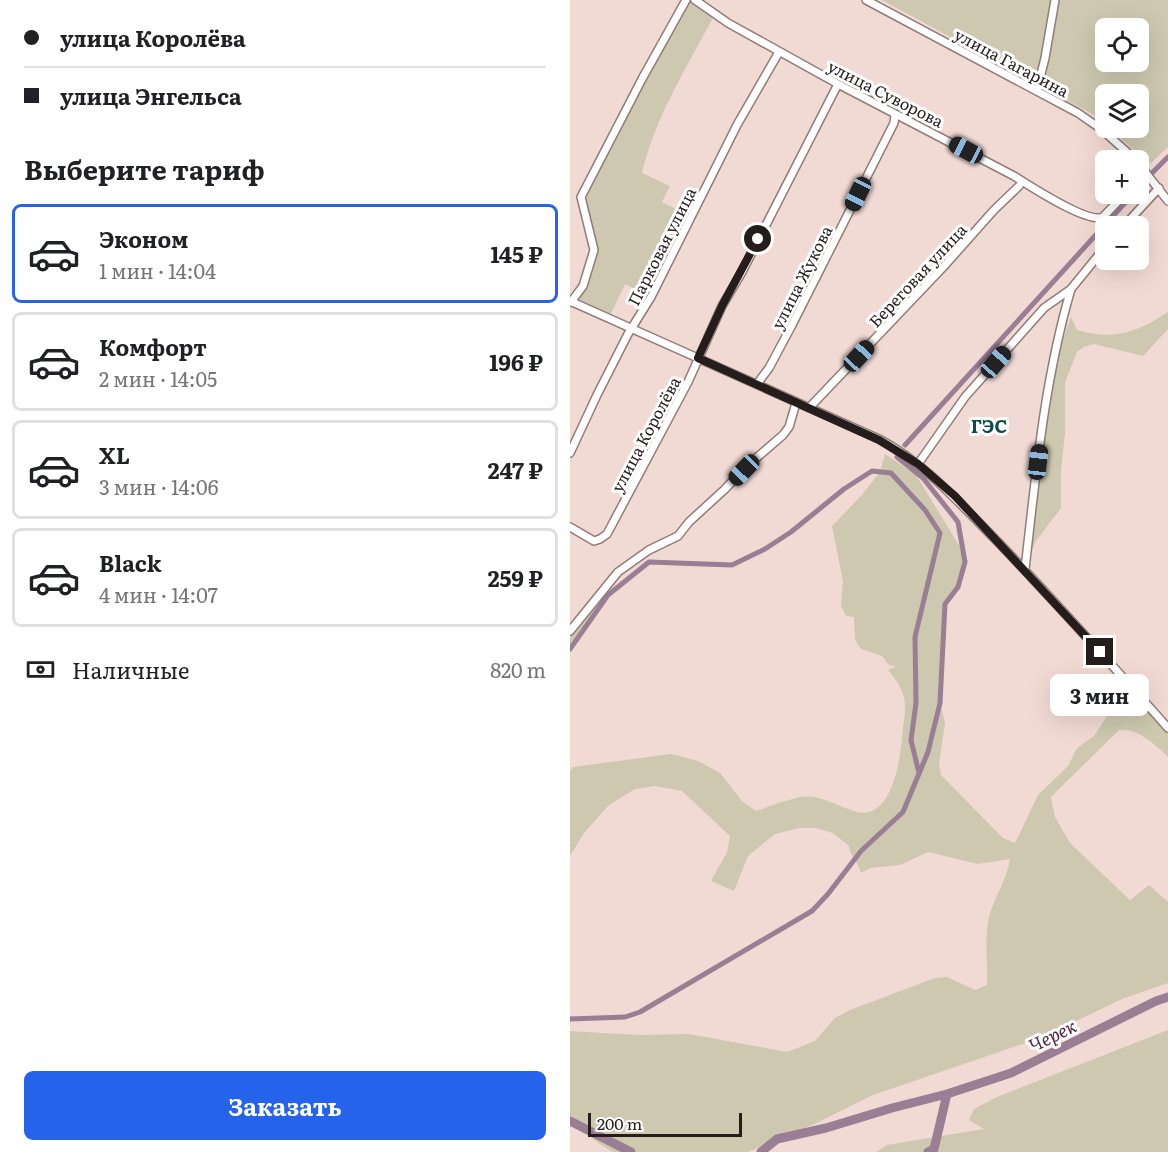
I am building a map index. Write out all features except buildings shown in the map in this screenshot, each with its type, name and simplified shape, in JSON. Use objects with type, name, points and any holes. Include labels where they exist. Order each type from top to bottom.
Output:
[{"type":"street","points":[[686,0],[582,197],[594,250],[583,286],[570,301],[891,446],[918,464],[955,496],[1025,569],[1168,728]]},
{"type":"street","name":"улица Суворова","points":[[695,0],[728,23],[779,52],[1020,183],[1092,218],[1103,217],[1115,204]]},
{"type":"street","name":"улица Гагарина","points":[[866,0],[1089,120],[1123,150]]},
{"type":"street","points":[[1046,0],[1053,9]]},
{"type":"street","points":[[1037,90],[1055,0]]},
{"type":"street","name":"Парковая улица","points":[[570,453],[628,334],[633,329],[704,195],[737,125],[779,52]]},
{"type":"street","name":"улица Королёва","points":[[570,527],[594,541],[607,534],[688,382],[722,306],[742,272],[838,84]]},
{"type":"street","name":"улица Жукова","points":[[758,384],[801,309],[894,123],[895,115]]},
{"type":"street","name":"улица Гагарина","points":[[1149,176],[1168,201]]},
{"type":"street","name":"Береговая улица","points":[[809,408],[1020,183]]},
{"type":"street","points":[[1133,216],[1159,188]]},
{"type":"street","points":[[918,464],[973,388],[1044,308],[1071,289],[1095,260]]},
{"type":"street","points":[[1025,569],[1045,397],[1060,326],[1071,289]]},
{"type":"street","points":[[570,631],[618,572],[649,550],[678,536],[689,522],[747,466],[783,435],[789,427],[796,403]]},
{"type":"shaded area","points":[[686,0],[695,0],[715,14],[664,112],[642,173],[670,186],[662,202],[692,217],[651,297],[625,284],[609,318],[571,302],[583,286],[594,250],[581,197]]},
{"type":"shaded area","points":[[882,0],[1168,0],[1168,147],[1150,164],[1149,150],[1134,150],[1120,138],[1149,138],[1149,84],[1095,84],[1095,115]]},
{"type":"shaded area","points":[[1168,312],[1168,329],[1143,356],[1094,344],[1077,352],[1065,382],[1061,508],[1036,541],[1031,553],[1048,403],[1061,345],[1071,317],[1077,330],[1102,335],[1125,333],[1146,325]]},
{"type":"shaded area","points":[[885,454],[916,475],[963,552],[965,562],[958,587],[945,604],[940,703],[945,723],[939,764],[941,775],[1003,838],[1015,843],[1038,795],[1068,766],[1077,748],[1094,736],[1110,712],[1116,715],[1123,705],[1135,698],[1168,732],[1168,757],[1139,734],[1119,730],[1051,797],[1055,817],[1070,843],[1130,900],[1149,885],[1168,902],[1168,983],[1122,999],[1043,1037],[873,1095],[812,1125],[748,1152],[613,1152],[598,1143],[570,1117],[570,1031],[639,1035],[689,1034],[787,1052],[815,1041],[835,1018],[850,1010],[935,978],[947,977],[975,990],[987,985],[986,943],[989,917],[1010,859],[978,864],[928,852],[900,865],[870,868],[861,873],[849,846],[833,833],[816,828],[799,828],[775,834],[748,856],[734,891],[711,881],[727,852],[730,836],[682,791],[655,786],[635,789],[609,805],[584,833],[570,856],[570,771],[573,767],[671,754],[698,761],[720,773],[742,801],[756,811],[793,799],[808,797],[825,800],[857,812],[869,812],[879,807],[892,786],[896,773],[901,748],[905,702],[900,688],[888,670],[896,666],[889,665],[882,656],[861,649],[855,640],[854,617],[846,616],[841,606],[843,581],[832,526],[880,472]]},
{"type":"shaded area","points":[[593,602],[600,605],[570,649],[570,631]]},
{"type":"shaded area","points":[[1168,1030],[1168,1152],[876,1152],[887,1145],[984,1129],[969,1120],[974,1109],[997,1097]]},
{"type":"waterway","points":[[1153,172],[1168,157]]},
{"type":"waterway","points":[[905,445],[1124,204]]},
{"type":"waterway","points":[[570,1019],[625,1017],[640,1012],[812,911],[861,851],[903,812],[928,752],[940,703],[945,604],[958,587],[965,562],[958,522],[923,478],[897,457]]},
{"type":"waterway","points":[[570,649],[608,595],[649,562],[732,565],[765,549],[791,532],[844,489],[872,471],[891,473],[925,510],[940,533],[915,637],[916,703],[911,740],[919,773]]},
{"type":"waterway","name":"Черек","points":[[928,1152],[934,1149],[947,1094],[1011,1073],[1168,997]]},
{"type":"waterway","name":"Черек","points":[[761,1152],[777,1139],[826,1128],[947,1094]]},
{"type":"waterway","name":"Черек","points":[[570,1121],[631,1152]]},
{"type":"district","name":"ГЭС","points":[[989,425]]},
{"type":"route","points":[[758,239],[722,306],[698,358],[879,440],[918,464],[955,496],[1100,652]]}]
